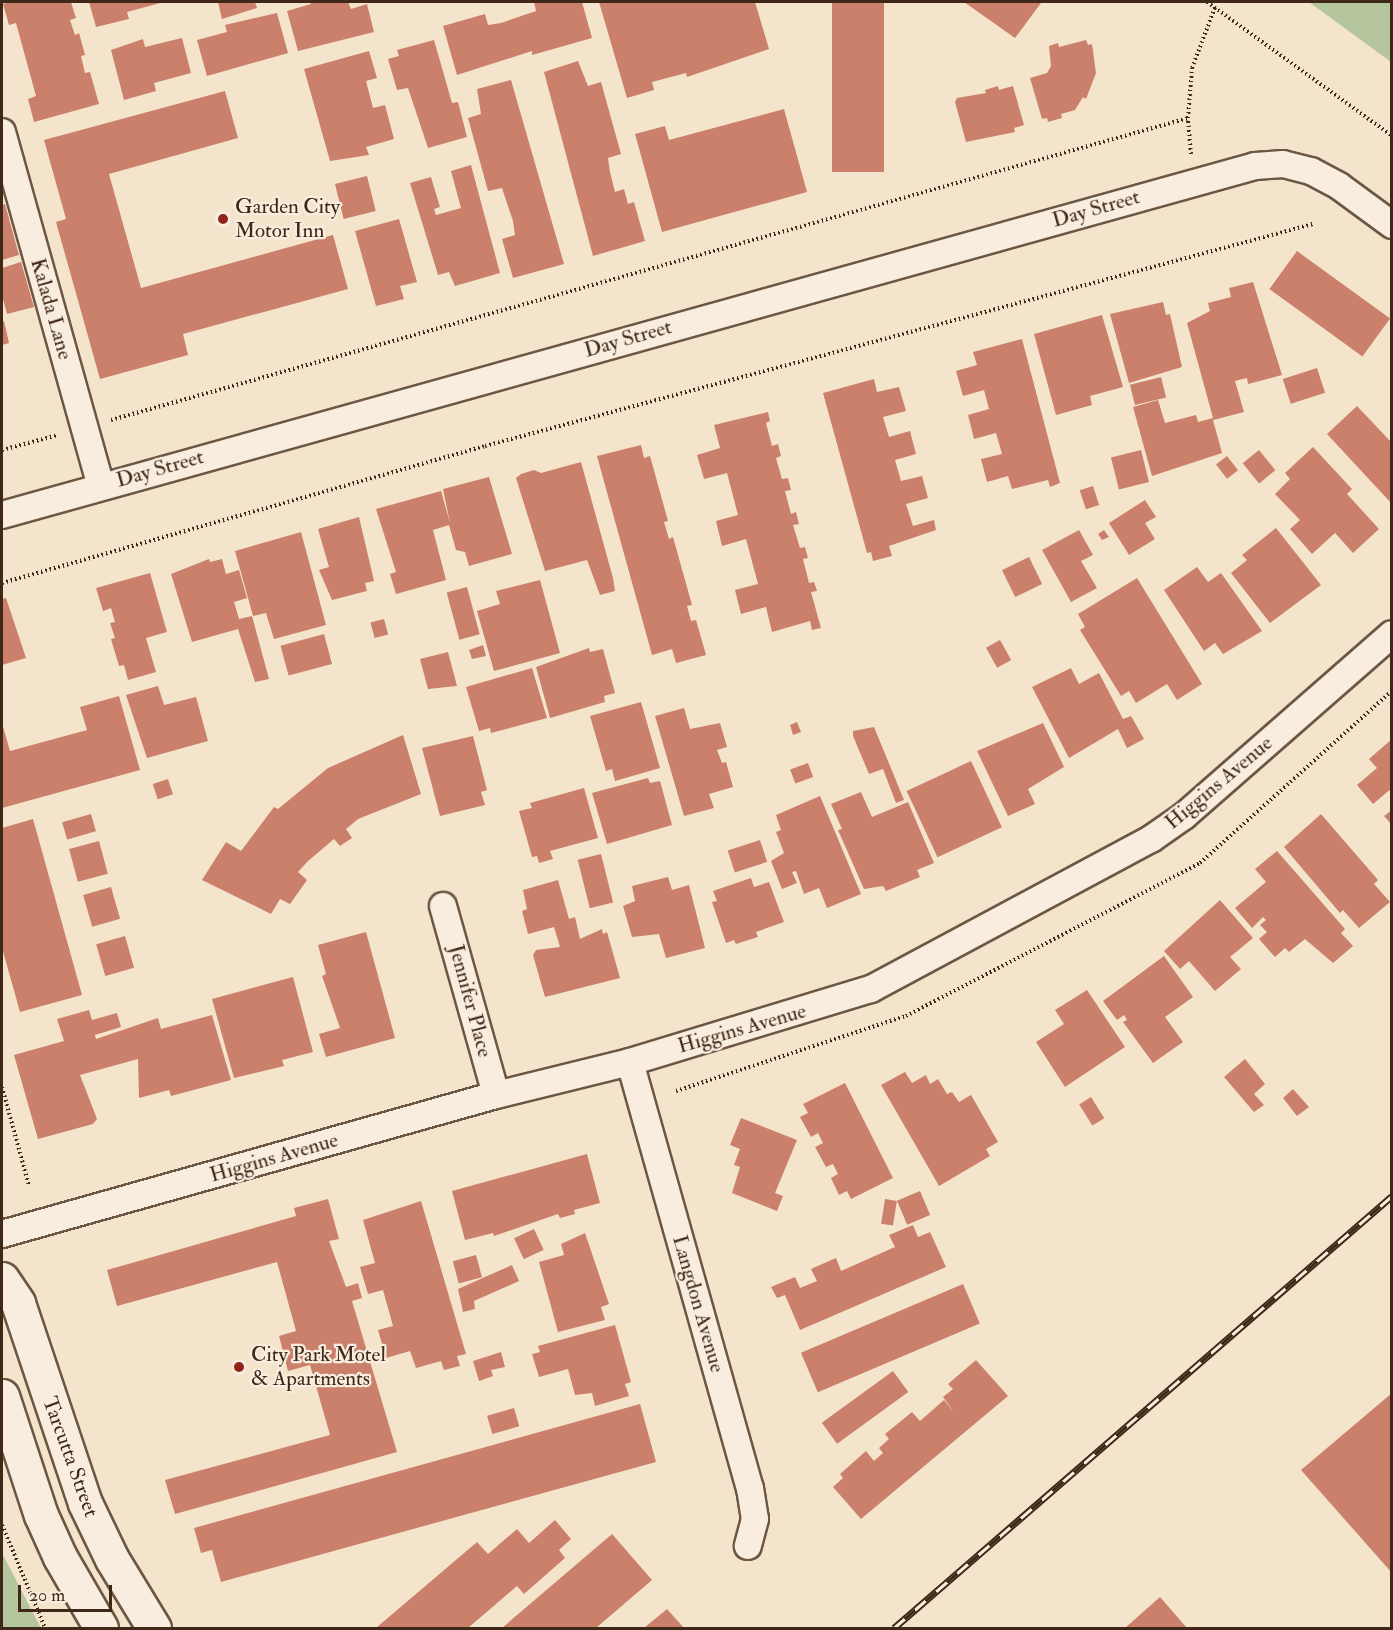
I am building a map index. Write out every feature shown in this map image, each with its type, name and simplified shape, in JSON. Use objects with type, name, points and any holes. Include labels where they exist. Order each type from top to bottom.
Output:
[{"type":"street","name":"Kalada Lane","points":[[2,132],[101,486]]},
{"type":"street","name":"Day Street","points":[[2,515],[1255,166],[1283,164],[1311,171],[1392,225]]},
{"type":"street","name":"Higgins Avenue","points":[[2,1234],[496,1095],[630,1062],[871,988],[1151,839],[1184,816],[1392,634]]},
{"type":"street","name":"Jennifer Place","points":[[443,906],[496,1095]]},
{"type":"street","name":"Langdon Avenue","points":[[630,1062],[750,1488],[755,1519],[748,1546]]},
{"type":"street","name":"Tarcutta Street","points":[[2,1279],[18,1303],[66,1452],[112,1559],[154,1629]]},
{"type":"street","points":[[44,1388],[2,1399],[24,1467],[60,1557],[101,1629]]},
{"type":"street","points":[[24,1467],[66,1452]]},
{"type":"path","points":[[1207,2],[1392,136]]},
{"type":"path","points":[[1193,182],[1188,118],[1192,68],[1215,7]]},
{"type":"path","points":[[2,450],[1188,118]]},
{"type":"path","points":[[2,583],[496,442],[1313,224]]},
{"type":"path","points":[[2,1087],[29,1186]]},
{"type":"path","points":[[2,1526],[45,1629]]},
{"type":"green space","points":[[1309,2],[1391,2],[1391,62]]},
{"type":"green space","points":[[2,1553],[41,1628],[2,1628]]},
{"type":"building","points":[[71,2],[76,18],[70,20],[75,35],[79,33],[85,55],[81,56],[85,73],[90,72],[99,104],[34,122],[28,99],[36,96],[16,23],[9,25],[3,4]]},
{"type":"building","points":[[89,2],[164,2],[127,12],[129,19],[96,27]]},
{"type":"building","points":[[218,2],[255,2],[257,8],[222,19]]},
{"type":"building","points":[[310,2],[348,2],[351,9],[367,4],[374,32],[298,51],[287,11],[311,4]]},
{"type":"building","points":[[534,2],[582,2],[592,38],[532,55],[532,51],[457,75],[443,26],[485,14],[488,25],[501,23],[536,11]]},
{"type":"building","points":[[599,2],[755,2],[769,49],[687,77],[686,73],[652,82],[654,90],[627,98]]},
{"type":"building","points":[[832,2],[884,2],[884,172],[832,172]]},
{"type":"building","points":[[964,2],[1039,2],[1041,3],[1015,38]]},
{"type":"building","points":[[277,13],[288,53],[207,76],[197,40],[227,32],[225,25]]},
{"type":"building","points":[[182,38],[191,73],[154,83],[156,91],[124,100],[111,50],[143,39],[145,47]]},
{"type":"building","points":[[434,40],[452,103],[458,102],[467,137],[428,148],[408,88],[397,90],[388,59],[399,56],[397,50]]},
{"type":"building","points":[[1086,40],[1088,45],[1092,44],[1096,73],[1086,99],[1083,97],[1075,110],[1061,114],[1062,118],[1048,122],[1047,118],[1042,119],[1030,78],[1047,73],[1051,66],[1049,46],[1058,43],[1059,47]]},
{"type":"building","points":[[369,51],[377,78],[366,81],[373,108],[385,105],[394,139],[366,147],[369,155],[330,161],[304,69]]},
{"type":"building","points":[[578,61],[588,86],[601,82],[621,154],[608,158],[615,192],[624,189],[628,204],[634,202],[645,241],[593,256],[544,72]]},
{"type":"building","points":[[511,80],[564,264],[513,278],[502,239],[515,235],[513,221],[502,188],[488,191],[468,118],[481,114],[477,89]]},
{"type":"building","points":[[998,86],[999,90],[1013,86],[1024,125],[1014,128],[1015,132],[966,142],[955,102],[957,98],[986,93],[985,90]]},
{"type":"building","points":[[225,91],[238,138],[109,174],[141,288],[333,235],[348,289],[183,334],[188,355],[100,379],[56,222],[66,219],[44,140]]},
{"type":"building","points":[[784,109],[807,192],[662,232],[635,134],[665,126],[669,140]]},
{"type":"building","points":[[471,165],[500,273],[455,286],[449,272],[438,275],[410,183],[431,177],[440,207],[434,209],[436,215],[461,208],[451,171]]},
{"type":"building","points":[[367,176],[376,211],[344,219],[335,184]]},
{"type":"building","points":[[5,204],[19,255],[2,260],[2,205]]},
{"type":"building","points":[[399,219],[417,282],[400,286],[404,299],[376,306],[355,231]]},
{"type":"building","points":[[1297,251],[1390,319],[1362,357],[1269,289]]},
{"type":"building","points":[[21,262],[34,307],[7,314],[2,295],[2,268]]},
{"type":"building","points":[[1253,282],[1282,375],[1248,384],[1247,378],[1235,381],[1244,412],[1213,420],[1222,453],[1152,476],[1133,407],[1158,400],[1165,423],[1196,415],[1198,422],[1213,418],[1187,323],[1210,311],[1208,303],[1231,297],[1229,288]]},
{"type":"building","points":[[1163,302],[1166,315],[1170,314],[1182,367],[1129,383],[1110,314]]},
{"type":"building","points":[[1102,315],[1123,387],[1090,396],[1092,405],[1056,415],[1034,334]]},
{"type":"building","points":[[4,321],[9,343],[2,345],[2,322]]},
{"type":"building","points":[[1022,339],[1060,483],[1050,487],[1048,480],[1012,489],[1008,476],[987,482],[981,459],[1002,454],[996,433],[974,439],[968,415],[989,409],[984,390],[963,396],[956,371],[977,365],[973,352]]},
{"type":"building","points":[[1317,368],[1325,393],[1291,404],[1283,379]]},
{"type":"building","points":[[1161,377],[1166,397],[1135,405],[1130,385]]},
{"type":"building","points":[[874,379],[877,392],[899,387],[906,411],[883,417],[889,437],[910,431],[916,454],[895,460],[901,481],[922,476],[928,498],[906,504],[913,526],[934,520],[936,530],[889,546],[892,556],[873,561],[871,552],[867,553],[823,393]]},
{"type":"building","points":[[1357,406],[1392,443],[1392,504],[1327,434]]},
{"type":"building","points":[[768,412],[770,421],[766,423],[772,446],[778,444],[781,456],[776,458],[782,479],[788,478],[791,490],[785,491],[791,514],[796,512],[799,524],[793,525],[800,548],[805,547],[808,558],[803,559],[809,583],[814,582],[817,591],[811,592],[821,628],[812,630],[810,621],[772,632],[766,607],[741,614],[735,590],[758,584],[746,539],[722,546],[716,521],[738,515],[727,473],[704,479],[697,455],[720,448],[714,425]]},
{"type":"building","points":[[641,445],[644,458],[650,456],[668,521],[664,522],[669,539],[673,537],[692,605],[687,606],[691,621],[696,620],[706,655],[676,663],[672,649],[652,655],[597,456]]},
{"type":"building","points":[[1313,447],[1352,489],[1347,494],[1379,529],[1353,553],[1335,533],[1312,554],[1290,529],[1300,520],[1275,494],[1290,479],[1285,473]]},
{"type":"building","points":[[1141,450],[1149,482],[1119,490],[1111,457]]},
{"type":"building","points":[[1259,450],[1275,470],[1259,483],[1243,463]]},
{"type":"building","points":[[1227,456],[1238,470],[1227,479],[1216,465]]},
{"type":"building","points":[[581,462],[615,591],[600,595],[587,560],[545,571],[516,478],[534,470],[541,473]]},
{"type":"building","points":[[489,477],[512,554],[469,566],[465,552],[456,550],[449,525],[433,530],[446,580],[396,594],[390,574],[396,572],[376,509],[441,491],[450,523],[443,489]]},
{"type":"building","points":[[1093,486],[1099,505],[1086,509],[1080,490]]},
{"type":"building","points":[[1145,500],[1156,517],[1145,523],[1155,539],[1129,555],[1109,523]]},
{"type":"building","points":[[359,517],[374,581],[365,583],[367,591],[332,600],[319,570],[329,567],[318,529]]},
{"type":"building","points":[[1276,528],[1321,585],[1270,623],[1231,573],[1247,560],[1242,555]]},
{"type":"building","points":[[1079,530],[1093,555],[1081,561],[1097,588],[1071,602],[1042,550]]},
{"type":"building","points":[[1104,530],[1109,537],[1102,540],[1098,534]]},
{"type":"building","points":[[301,532],[326,625],[274,639],[266,613],[253,616],[235,551]]},
{"type":"building","points":[[1029,557],[1042,584],[1015,597],[1002,570]]},
{"type":"building","points":[[209,559],[210,562],[222,559],[226,574],[239,570],[247,598],[234,602],[239,619],[252,616],[269,679],[255,682],[238,629],[192,642],[171,574]]},
{"type":"building","points":[[1197,567],[1208,582],[1221,573],[1262,631],[1223,654],[1215,643],[1204,651],[1164,590]]},
{"type":"building","points":[[150,573],[167,632],[146,638],[156,672],[128,680],[124,665],[119,666],[111,639],[115,638],[110,623],[115,622],[111,608],[103,611],[96,588]]},
{"type":"building","points":[[1137,578],[1202,684],[1177,700],[1167,684],[1136,703],[1129,691],[1121,696],[1080,630],[1085,627],[1078,614]]},
{"type":"building","points":[[540,580],[560,653],[494,671],[477,611],[500,604],[496,591]]},
{"type":"building","points":[[467,587],[480,634],[459,640],[447,592]]},
{"type":"building","points":[[6,598],[26,658],[2,665],[2,599]]},
{"type":"building","points":[[384,619],[388,634],[375,638],[370,623]]},
{"type":"building","points":[[324,634],[332,664],[289,676],[281,646]]},
{"type":"building","points":[[1000,640],[1011,660],[997,668],[986,648]]},
{"type":"building","points":[[483,645],[486,656],[472,659],[469,650]]},
{"type":"building","points":[[589,648],[590,652],[603,649],[615,693],[604,696],[605,702],[550,718],[536,667]]},
{"type":"building","points":[[448,652],[457,686],[428,689],[420,659]]},
{"type":"building","points":[[532,668],[547,718],[491,733],[490,728],[479,731],[466,687]]},
{"type":"building","points":[[1071,668],[1079,684],[1099,673],[1123,719],[1131,716],[1144,739],[1127,748],[1118,729],[1069,758],[1032,687]]},
{"type":"building","points":[[158,686],[164,705],[196,697],[208,741],[147,758],[126,695]]},
{"type":"building","points":[[119,696],[140,770],[2,808],[2,723],[10,751],[87,730],[80,707]]},
{"type":"building","points":[[641,702],[660,768],[615,781],[612,769],[606,771],[590,716]]},
{"type":"building","points":[[684,708],[690,729],[720,723],[727,747],[717,750],[722,763],[726,762],[733,787],[709,794],[714,808],[684,816],[655,716]]},
{"type":"building","points":[[797,722],[801,732],[793,735],[790,725]]},
{"type":"building","points":[[1043,723],[1064,767],[1028,789],[1035,804],[1008,816],[977,751]]},
{"type":"building","points":[[874,727],[904,800],[896,803],[883,769],[869,774],[853,736],[853,731]]},
{"type":"building","points":[[403,735],[421,794],[358,819],[346,829],[352,838],[340,846],[334,839],[298,872],[307,880],[290,904],[280,899],[271,914],[202,880],[226,842],[241,851],[274,807],[278,809],[328,768]]},
{"type":"building","points":[[473,736],[487,790],[481,792],[485,805],[440,816],[422,748]]},
{"type":"building","points":[[1392,739],[1392,788],[1373,804],[1357,785],[1377,768],[1369,759]]},
{"type":"building","points":[[971,761],[1002,827],[938,857],[907,791]]},
{"type":"building","points":[[808,763],[813,777],[795,784],[790,769]]},
{"type":"building","points":[[648,778],[650,783],[660,781],[672,825],[607,844],[592,793]]},
{"type":"building","points":[[168,779],[173,794],[158,799],[153,784]]},
{"type":"building","points":[[584,788],[598,838],[550,851],[553,859],[539,863],[537,856],[532,857],[519,811],[532,808],[530,803]]},
{"type":"building","points":[[861,792],[872,817],[908,802],[934,863],[917,870],[920,877],[886,891],[883,886],[864,889],[838,830],[842,829],[831,804]]},
{"type":"building","points":[[820,796],[861,894],[827,908],[819,888],[804,894],[796,871],[792,872],[797,883],[782,889],[771,861],[784,853],[776,832],[781,830],[776,815]]},
{"type":"building","points":[[1392,810],[1392,825],[1384,816]]},
{"type":"building","points":[[91,814],[96,831],[67,840],[62,822]]},
{"type":"building","points":[[1321,814],[1378,880],[1374,884],[1390,902],[1359,928],[1343,910],[1340,913],[1284,847]]},
{"type":"building","points":[[33,819],[82,995],[20,1012],[2,948],[2,828]]},
{"type":"building","points":[[760,840],[767,862],[735,872],[728,851]]},
{"type":"building","points":[[99,841],[108,874],[78,882],[69,849]]},
{"type":"building","points":[[1277,851],[1345,929],[1341,933],[1353,946],[1333,963],[1305,939],[1289,952],[1285,948],[1275,957],[1259,939],[1267,932],[1260,925],[1266,920],[1263,917],[1252,928],[1235,908],[1266,882],[1255,869]]},
{"type":"building","points":[[601,854],[613,903],[590,908],[578,860]]},
{"type":"building","points":[[668,877],[672,890],[689,885],[705,948],[666,958],[659,934],[632,937],[623,906],[635,901],[632,886]]},
{"type":"building","points":[[751,878],[754,887],[769,882],[784,922],[756,932],[758,937],[736,944],[734,940],[726,943],[712,902],[717,901],[713,891]]},
{"type":"building","points":[[558,880],[569,919],[575,917],[580,939],[602,929],[603,934],[607,932],[620,978],[545,997],[533,955],[536,950],[560,947],[554,927],[528,934],[522,911],[527,909],[523,890]]},
{"type":"building","points":[[111,887],[120,919],[92,927],[83,895]]},
{"type":"building","points":[[1220,900],[1253,938],[1230,957],[1241,969],[1215,991],[1189,961],[1180,969],[1164,951]]},
{"type":"building","points":[[366,932],[395,1038],[326,1057],[319,1034],[340,1028],[322,976],[326,974],[318,945]]},
{"type":"building","points":[[125,936],[134,968],[105,976],[96,944]]},
{"type":"building","points":[[1164,956],[1193,997],[1165,1017],[1183,1042],[1153,1063],[1123,1022],[1127,1020],[1124,1015],[1117,1020],[1103,1001]]},
{"type":"building","points":[[293,977],[313,1052],[282,1060],[284,1066],[234,1078],[212,999]]},
{"type":"building","points":[[1087,990],[1125,1047],[1065,1087],[1036,1042],[1064,1024],[1055,1010]]},
{"type":"building","points":[[89,1010],[92,1020],[117,1013],[121,1027],[95,1035],[96,1039],[158,1018],[161,1029],[212,1015],[231,1080],[171,1096],[169,1090],[139,1098],[138,1059],[80,1075],[97,1119],[93,1124],[38,1139],[14,1055],[64,1041],[57,1019]]},
{"type":"building","points":[[1245,1059],[1265,1084],[1254,1094],[1264,1105],[1254,1112],[1224,1077]]},
{"type":"building","points":[[905,1072],[912,1083],[926,1075],[930,1084],[938,1079],[947,1094],[952,1092],[959,1102],[971,1095],[998,1142],[986,1149],[990,1156],[939,1186],[881,1085]]},
{"type":"building","points":[[845,1083],[893,1178],[851,1199],[847,1191],[839,1195],[831,1178],[838,1174],[833,1164],[826,1167],[815,1147],[823,1143],[818,1133],[811,1137],[800,1117],[808,1113],[803,1104]]},
{"type":"building","points":[[1293,1089],[1309,1107],[1297,1116],[1283,1098]]},
{"type":"building","points":[[1091,1097],[1104,1118],[1092,1126],[1079,1104]]},
{"type":"building","points":[[741,1118],[797,1140],[775,1193],[783,1196],[777,1211],[732,1193],[740,1167],[734,1165],[740,1149],[730,1145]]},
{"type":"building","points":[[587,1154],[600,1203],[574,1210],[575,1214],[560,1218],[558,1214],[494,1236],[493,1233],[465,1240],[452,1191]]},
{"type":"building","points":[[920,1191],[930,1215],[907,1225],[897,1201]]},
{"type":"building","points":[[328,1199],[339,1239],[329,1241],[346,1287],[358,1283],[362,1298],[352,1301],[397,1452],[175,1514],[165,1480],[330,1435],[310,1365],[288,1371],[279,1336],[296,1331],[277,1262],[117,1306],[107,1270],[296,1216],[294,1208]]},
{"type":"building","points":[[885,1199],[897,1201],[893,1226],[881,1224]]},
{"type":"building","points":[[421,1201],[466,1354],[457,1356],[460,1366],[444,1370],[441,1361],[416,1368],[410,1351],[386,1358],[378,1330],[393,1326],[383,1290],[368,1294],[360,1267],[375,1263],[363,1220]]},
{"type":"building","points":[[913,1225],[918,1237],[930,1232],[946,1267],[800,1330],[785,1295],[777,1298],[771,1287],[795,1277],[800,1288],[817,1281],[811,1269],[836,1258],[841,1271],[895,1247],[889,1235]]},
{"type":"building","points":[[534,1229],[544,1250],[524,1259],[514,1238]]},
{"type":"building","points":[[585,1233],[609,1304],[601,1307],[605,1320],[558,1332],[539,1262],[564,1255],[561,1244]]},
{"type":"building","points":[[476,1255],[482,1277],[459,1283],[453,1261]]},
{"type":"building","points":[[512,1265],[519,1281],[474,1301],[475,1309],[463,1312],[458,1289]]},
{"type":"building","points":[[963,1284],[980,1324],[818,1392],[801,1353]]},
{"type":"building","points":[[615,1325],[631,1382],[625,1384],[629,1396],[595,1406],[592,1393],[575,1395],[568,1369],[539,1377],[532,1354],[540,1352],[538,1346]]},
{"type":"building","points":[[501,1352],[505,1367],[491,1370],[493,1376],[479,1381],[473,1361]]},
{"type":"building","points":[[976,1360],[1008,1396],[861,1519],[833,1487],[843,1478],[840,1474],[866,1451],[874,1461],[883,1453],[879,1448],[889,1439],[885,1434],[912,1412],[920,1421],[944,1400],[954,1412],[943,1397],[953,1389],[948,1384]]},
{"type":"building","points":[[893,1371],[908,1392],[837,1444],[822,1423]]},
{"type":"building","points":[[1392,1393],[1392,1573],[1301,1470]]},
{"type":"building","points":[[640,1404],[656,1462],[221,1582],[212,1550],[201,1553],[194,1528]]},
{"type":"building","points":[[514,1408],[519,1426],[492,1434],[487,1416]]},
{"type":"building","points":[[555,1520],[571,1539],[559,1550],[565,1558],[524,1594],[517,1586],[468,1628],[376,1628],[477,1542],[488,1554],[517,1529],[529,1543]]},
{"type":"building","points":[[612,1534],[652,1580],[596,1628],[502,1628]]},
{"type":"building","points":[[1160,1597],[1187,1628],[1125,1628]]},
{"type":"building","points":[[667,1609],[684,1628],[644,1628]]},
{"type":"railway","points":[[894,1628],[1392,1196]]},
{"type":"place","name":"Garden City Motor Inn","points":[[223,219]]},
{"type":"place","name":"City Park Motel & Apartments","points":[[239,1367]]}]
